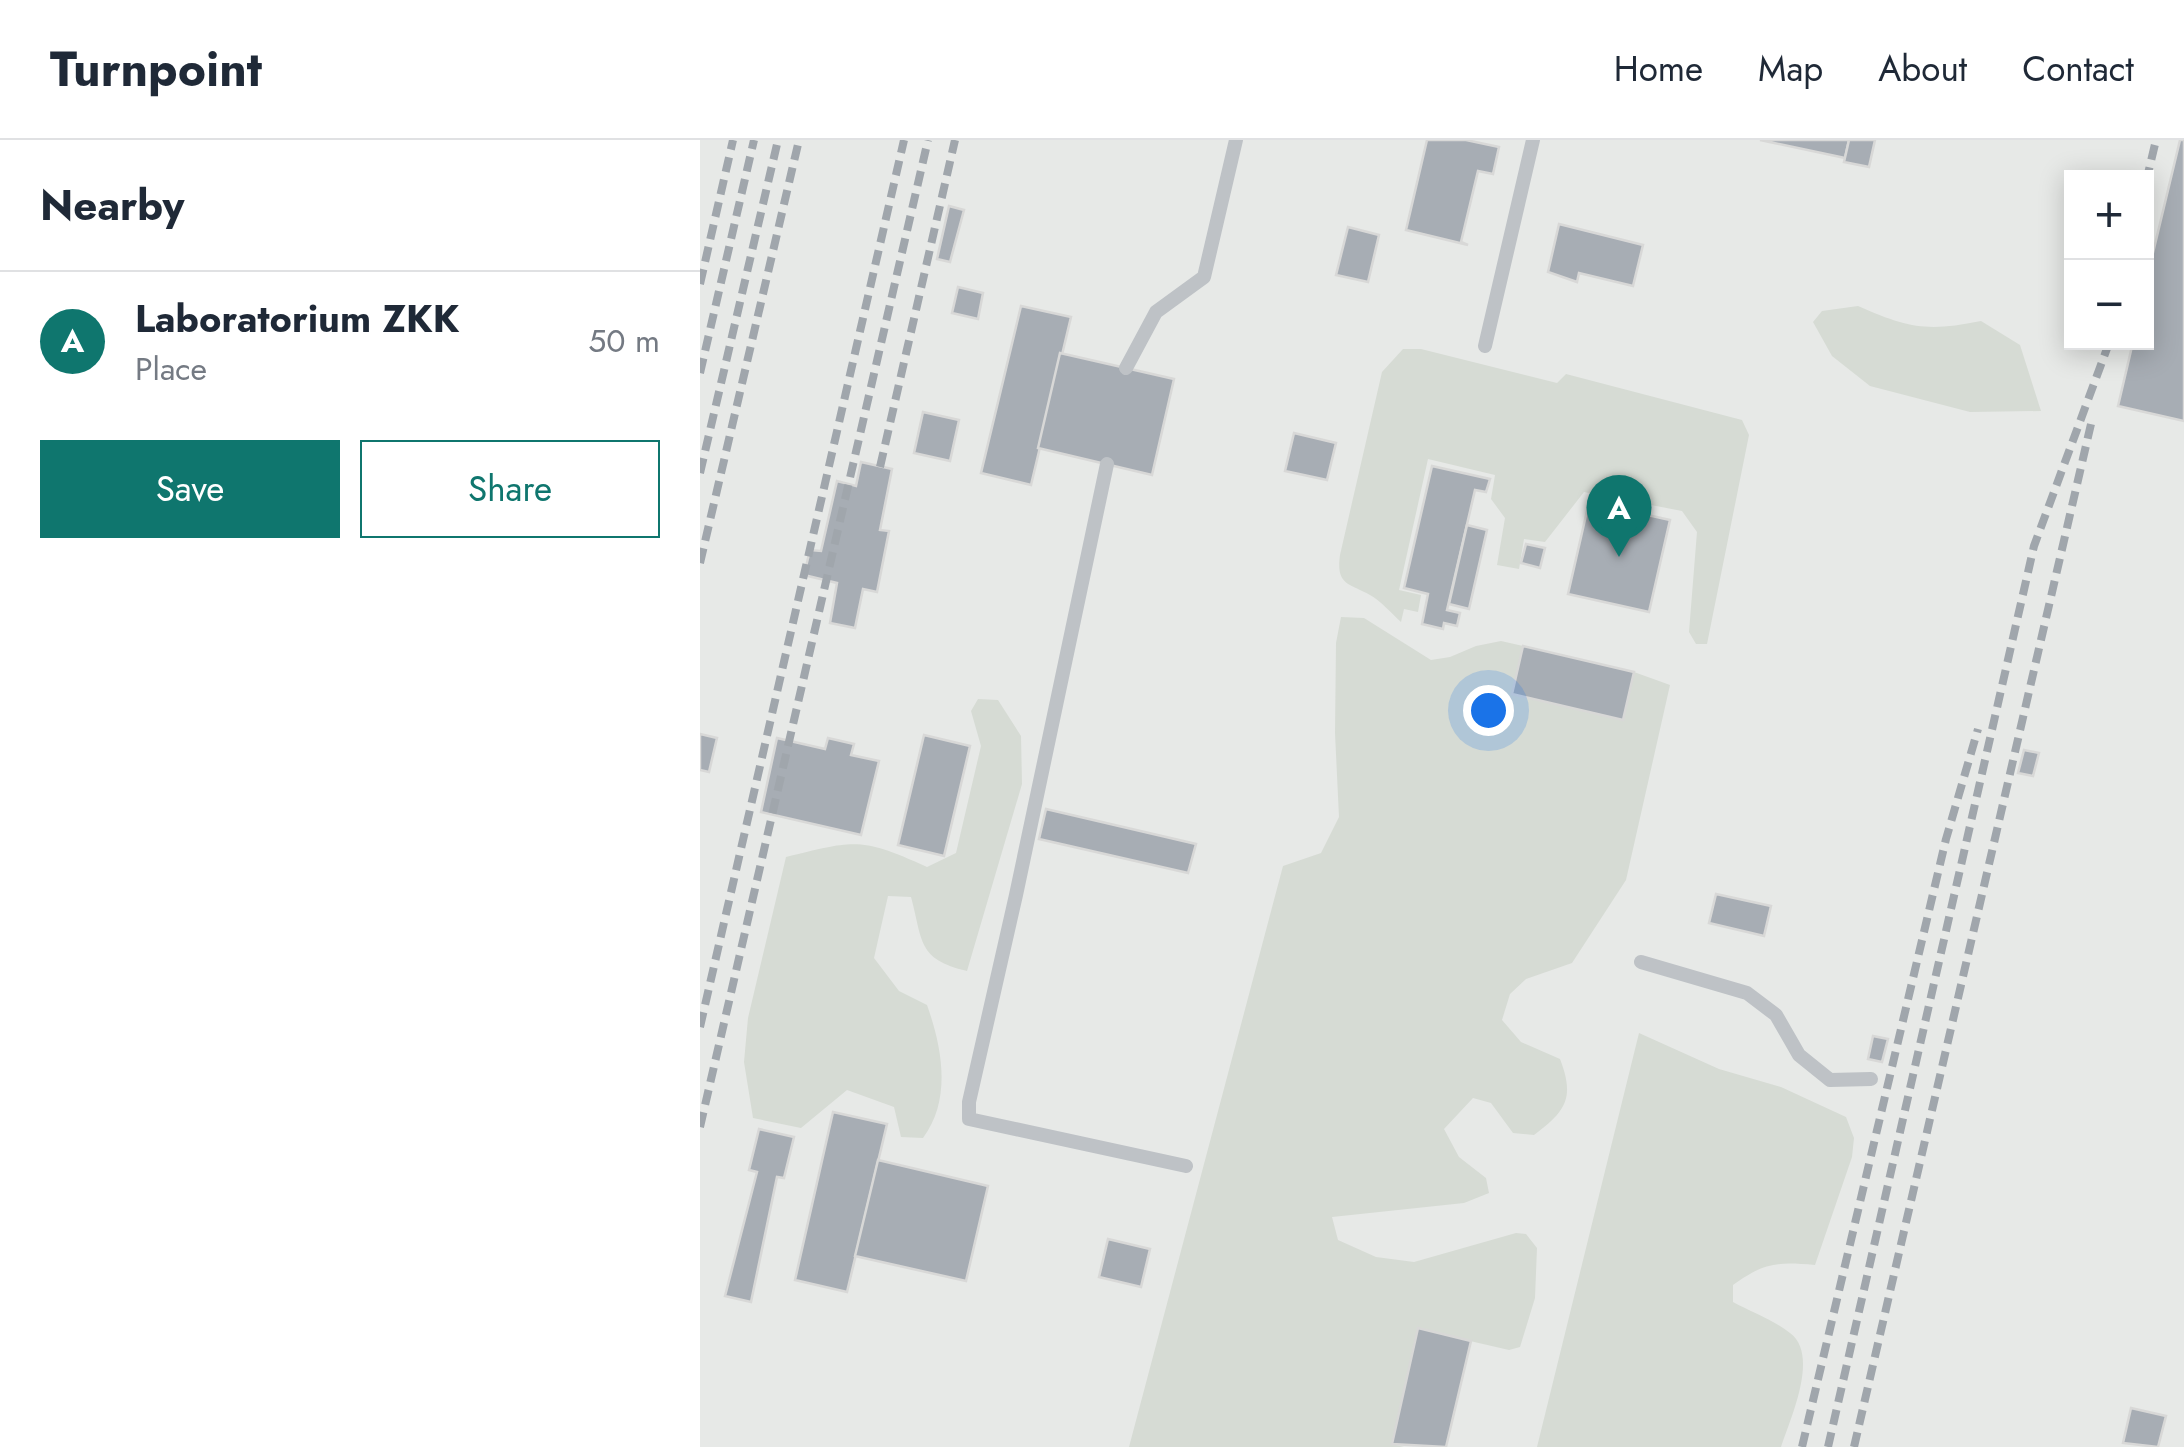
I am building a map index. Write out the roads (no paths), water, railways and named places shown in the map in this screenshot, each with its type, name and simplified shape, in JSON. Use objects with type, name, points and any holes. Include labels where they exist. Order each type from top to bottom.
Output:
[{"type":"lane","points":[[1126,368],[1156,312],[1204,277],[1236,140]]},
{"type":"lane","points":[[1485,346],[1532,140]]},
{"type":"lane","points":[[1107,464],[969,1102],[969,1119],[1186,1166]]},
{"type":"lane","points":[[1641,962],[1747,993],[1776,1015],[1800,1055],[1830,1080],[1871,1079]]},
{"type":"railway","points":[[700,284],[733,140]]},
{"type":"railway","points":[[700,373],[754,140]]},
{"type":"railway","points":[[700,473],[778,140]]},
{"type":"railway","points":[[700,563],[799,140]]},
{"type":"railway","points":[[700,1027],[904,140]]},
{"type":"railway","points":[[700,1127],[928,140]]},
{"type":"railway","points":[[880,467],[955,140]]},
{"type":"railway","points":[[2149,170],[2156,140]]},
{"type":"railway","points":[[1828,1447],[2034,546],[2106,350]]},
{"type":"railway","points":[[1854,1447],[2091,424]]},
{"type":"railway","points":[[1802,1447],[1946,839],[1978,729]]},
{"type":"place","name":"Laboratorium ZKK","points":[[1619,557]]}]
